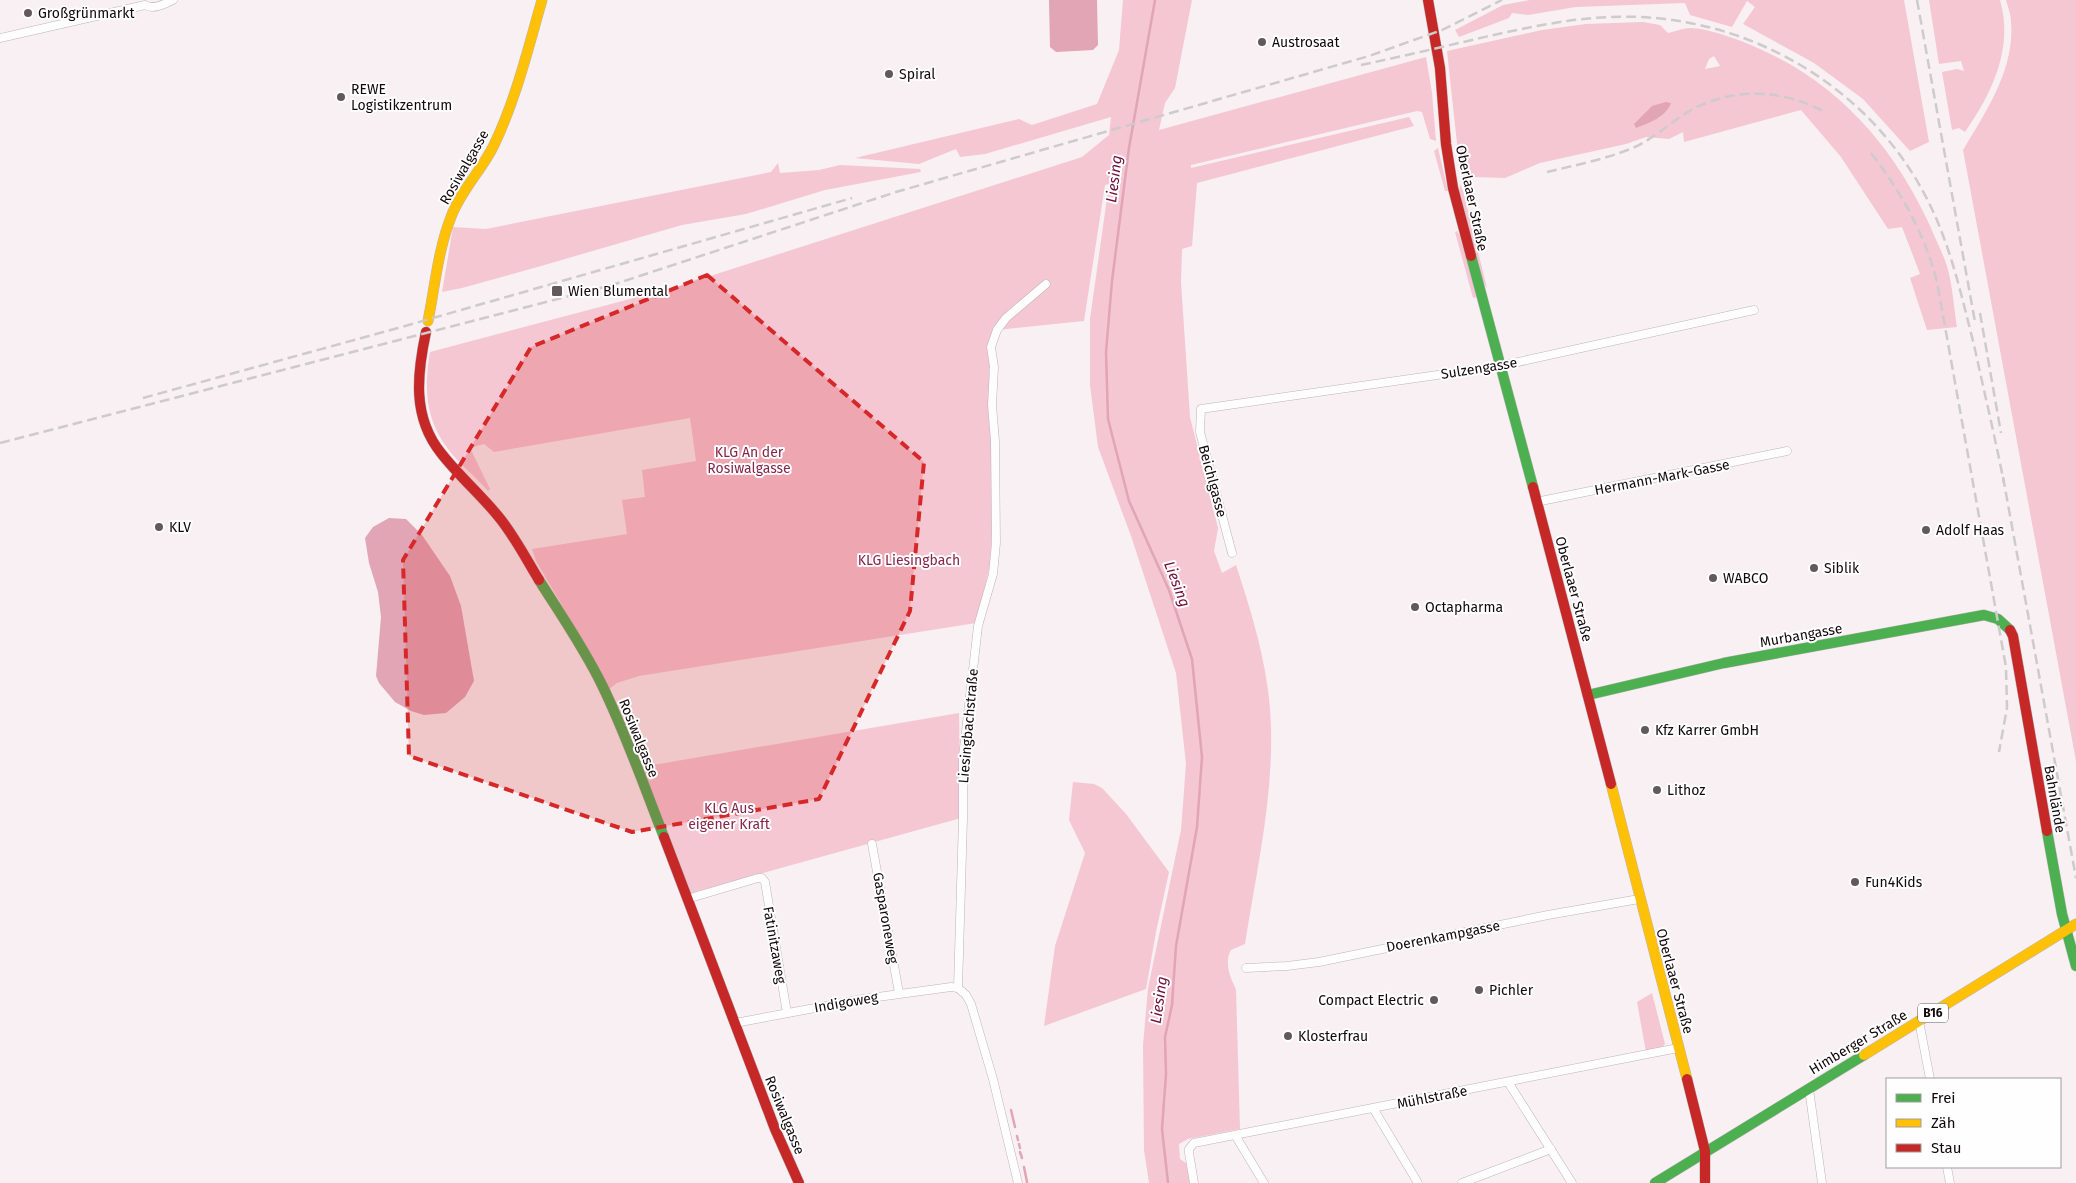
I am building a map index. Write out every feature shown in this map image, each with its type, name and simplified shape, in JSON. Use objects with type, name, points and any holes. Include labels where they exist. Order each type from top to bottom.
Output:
[{"type":"street","points":[[0,38],[146,3],[149,8],[159,2],[163,5],[173,0]]},
{"type":"street","name":"Rosiwalgasse","points":[[428,321],[445,238],[452,215],[498,136],[542,0]]},
{"type":"street","name":"Oberlaaer Straße","points":[[1428,0],[1440,68],[1446,144],[1453,188],[1588,695],[1705,1151],[1705,1183]]},
{"type":"street","name":"Liesingbachstraße","points":[[958,988],[965,730],[978,626],[993,574],[996,544],[995,441],[992,405],[994,367],[991,347],[997,330],[1006,318],[1046,284]]},
{"type":"street","name":"Sulzengasse","points":[[1201,409],[1500,366],[1754,310]]},
{"type":"street","name":"Rosiwalgasse","points":[[426,332],[421,355],[418,394],[421,414],[427,431],[440,452],[503,523],[602,685],[630,750],[775,1129],[799,1183]]},
{"type":"street","name":"Beichlgasse","points":[[1201,409],[1200,432],[1232,553]]},
{"type":"street","name":"Hermann-Mark-Gasse","points":[[1536,502],[1787,451]]},
{"type":"street","name":"Murbangasse","points":[[1588,695],[1724,663],[1984,615],[2002,620],[2013,636]]},
{"type":"street","name":"Bahnlände","points":[[2013,636],[2040,798],[2062,914],[2072,927],[2076,966]]},
{"type":"street","name":"Gasparoneweg","points":[[872,844],[899,993]]},
{"type":"street","name":"Fatinitzaweg","points":[[687,899],[762,878],[765,882],[787,1013]]},
{"type":"street","name":"Doerenkampgasse","points":[[1246,968],[1319,962],[1543,916],[1639,899]]},
{"type":"street","name":"Himberger Straße","points":[[1655,1183],[2072,927]]},
{"type":"street","name":"Indigoweg","points":[[735,1023],[899,993],[951,987],[958,988]]},
{"type":"street","points":[[958,988],[969,999],[974,1012],[995,1087],[1018,1183]]},
{"type":"street","points":[[1919,1021],[1930,1078]]},
{"type":"street","name":"Mühlstraße","points":[[1194,1183],[1189,1148],[1194,1143],[1678,1048]]},
{"type":"street","points":[[1508,1082],[1572,1183]]},
{"type":"street","points":[[1809,1089],[1822,1183]]},
{"type":"street","points":[[1373,1108],[1418,1183]]},
{"type":"street","points":[[1235,1135],[1264,1183]]},
{"type":"street","points":[[1462,1183],[1551,1149]]},
{"type":"street","points":[[1947,1168],[1950,1183]]},
{"type":"highlighted area","points":[[707,275],[924,462],[910,611],[819,799],[632,832],[409,756],[403,560],[531,347]]},
{"type":"green space","points":[[1123,0],[1192,0],[1175,88],[1165,103],[1159,130],[1426,57],[1432,93],[1436,141],[1430,139],[1422,112],[1417,111],[1191,165],[1191,168],[1409,117],[1414,126],[1197,183],[1192,246],[1182,249],[1181,282],[1190,417],[1218,528],[1214,551],[1222,573],[1236,565],[1260,645],[1268,686],[1271,728],[1267,810],[1245,944],[1231,950],[1228,960],[1230,975],[1236,989],[1240,1129],[1188,1139],[1179,1144],[1180,1159],[1186,1163],[1190,1183],[1149,1183],[1144,1150],[1143,1045],[1148,988],[1181,830],[1186,764],[1176,673],[1131,536],[1098,447],[1090,385],[1090,319],[1109,184],[1105,185],[1084,321],[997,330],[996,333],[994,367],[989,368],[989,402],[993,437],[993,511],[990,565],[976,623],[639,676],[617,683],[608,690],[591,655],[536,561],[532,549],[627,534],[622,500],[645,497],[642,470],[696,461],[690,418],[494,452],[484,444],[470,448],[490,489],[488,491],[452,454],[440,438],[431,414],[427,390],[430,352],[679,286],[1082,157],[1109,135],[1111,117],[985,154],[960,157],[956,149],[919,164],[855,158],[1019,119],[1032,125],[1097,104],[1119,50]]},
{"type":"green space","points":[[1530,0],[1904,0],[1929,142],[1910,151],[1863,99],[1814,63],[1743,24],[1755,7],[1747,1],[1732,27],[1690,15],[1685,3],[1576,7],[1528,15],[1512,13],[1509,18],[1459,37],[1455,30],[1503,5]]},
{"type":"green space","points":[[1929,0],[2000,0],[2004,18],[2004,35],[1998,69],[1984,102],[1965,132],[1959,128],[1952,130],[1942,72],[1957,69],[1964,71],[1961,61],[1939,64]]},
{"type":"green space","points":[[2006,0],[2076,0],[2076,761],[1963,150],[1981,121],[2004,73],[2011,39],[2010,14]]},
{"type":"green space","points":[[1643,22],[1660,25],[1668,33],[1690,28],[1716,33],[1755,47],[1791,64],[1841,101],[1883,147],[1917,199],[1948,268],[1957,327],[1927,330],[1910,278],[1920,274],[1902,227],[1888,229],[1841,157],[1801,110],[1684,142],[1683,132],[1669,139],[1646,137],[1626,144],[1540,163],[1505,178],[1471,177],[1467,188],[1460,171],[1447,51],[1542,30],[1586,24]],"holes":[[[1714,56],[1720,66],[1705,69],[1709,59]]]},
{"type":"green space","points":[[1438,148],[1448,191],[1445,191],[1434,151]]},
{"type":"green space","points":[[778,163],[780,173],[819,170],[840,165],[920,169],[921,172],[825,190],[746,214],[682,225],[541,266],[442,292],[453,227],[486,229],[771,172]]},
{"type":"green space","points":[[1460,184],[1487,288],[1481,280],[1459,193]]},
{"type":"green space","points":[[1457,231],[1477,297],[1473,298],[1455,232]]},
{"type":"green space","name":"KLG Aus eigener Kraft","points":[[959,713],[961,818],[691,893],[641,767]]},
{"type":"green space","points":[[1073,782],[1094,784],[1102,788],[1126,814],[1169,872],[1146,989],[1044,1026],[1055,946],[1085,853],[1069,820]]},
{"type":"green space","points":[[1652,993],[1665,1044],[1661,1048],[1646,1052],[1637,1002]]},
{"type":"shaded area","points":[[1049,0],[1097,0],[1098,45],[1093,50],[1056,52],[1050,47]]},
{"type":"shaded area","points":[[1666,102],[1671,103],[1661,116],[1636,128],[1634,124],[1652,106]]},
{"type":"shaded area","points":[[389,518],[406,519],[422,535],[450,576],[461,606],[474,681],[465,697],[446,713],[424,715],[411,711],[395,702],[379,683],[376,676],[381,617],[378,592],[369,563],[365,538],[373,527]]},
{"type":"waterway","name":"Liesing","points":[[1155,0],[1129,148],[1112,281],[1106,352],[1108,419],[1129,501],[1169,590],[1192,659],[1202,757],[1197,827],[1176,946],[1172,1005],[1165,1037],[1166,1074],[1162,1129],[1168,1183]]},
{"type":"waterway","points":[[1011,1110],[1015,1127]]},
{"type":"waterway","points":[[1017,1136],[1018,1140]]},
{"type":"waterway","points":[[1019,1144],[1020,1148]]},
{"type":"waterway","points":[[1020,1152],[1022,1158]]},
{"type":"waterway","points":[[1024,1167],[1027,1182]]},
{"type":"railway","points":[[0,443],[612,285],[896,192],[1369,56],[1442,30],[1502,0]]},
{"type":"railway","points":[[1917,0],[1975,322]]},
{"type":"railway","points":[[1361,65],[1526,28],[1559,22],[1610,17],[1660,18],[1708,27],[1755,42],[1799,64],[1839,92],[1875,125],[1906,164],[1931,207],[1945,241],[1961,292],[2004,483]]},
{"type":"railway","points":[[1547,172],[1602,158],[1635,147],[1686,113],[1703,105],[1737,95],[1755,94],[1791,98],[1825,112]]},
{"type":"railway","points":[[1871,153],[1911,214],[1926,247],[1937,282],[2006,667],[2007,708],[1999,752]]},
{"type":"railway","points":[[143,398],[398,328],[852,198]]},
{"type":"railway","points":[[1980,313],[2001,433]]},
{"type":"railway","points":[[2003,477],[2076,878]]},
{"type":"traffic: fast","points":[[1471,256],[1533,487]]},
{"type":"traffic: fast","points":[[539,580],[580,645],[602,685],[627,741],[664,837]]},
{"type":"traffic: fast","points":[[1588,695],[1724,663],[1984,615],[1998,619],[2010,630]]},
{"type":"traffic: fast","points":[[2047,831],[2062,914],[2076,966]]},
{"type":"traffic: fast","points":[[1655,1183],[1864,1055]]},
{"type":"traffic: slow","points":[[428,321],[440,255],[451,217],[460,198],[489,154],[502,128],[521,74],[542,0]]},
{"type":"traffic: slow","points":[[1611,784],[1687,1079]]},
{"type":"traffic: slow","points":[[1864,1055],[2076,924]]},
{"type":"traffic: jam","points":[[1428,0],[1440,68],[1446,144],[1453,188],[1471,256]]},
{"type":"traffic: jam","points":[[426,332],[419,379],[419,395],[425,425],[441,453],[504,523],[539,580]]},
{"type":"traffic: jam","points":[[1533,487],[1611,784]]},
{"type":"traffic: jam","points":[[2010,630],[2013,636],[2047,831]]},
{"type":"traffic: jam","points":[[664,837],[775,1129],[799,1183]]},
{"type":"traffic: jam","points":[[1687,1079],[1705,1151],[1705,1183]]},
{"type":"place","name":"Großgrünmarkt","points":[[28,13]]},
{"type":"place","name":"Austrosaat","points":[[1262,42]]},
{"type":"place","name":"Spiral","points":[[889,74]]},
{"type":"place","name":"REWE Logistikzentrum","points":[[341,97]]},
{"type":"place","name":"Wien Blumental","points":[[557,291]]},
{"type":"place","name":"KLV","points":[[159,527]]},
{"type":"place","name":"Adolf Haas","points":[[1926,530]]},
{"type":"place","name":"Siblik","points":[[1814,568]]},
{"type":"place","name":"WABCO","points":[[1713,578]]},
{"type":"place","name":"Octapharma","points":[[1415,607]]},
{"type":"place","name":"Kfz Karrer GmbH","points":[[1645,730]]},
{"type":"place","name":"Lithoz","points":[[1657,790]]},
{"type":"place","name":"Fun4Kids","points":[[1855,882]]},
{"type":"place","name":"Pichler","points":[[1479,990]]},
{"type":"place","name":"Compact Electric","points":[[1434,1000]]},
{"type":"place","name":"Klosterfrau","points":[[1288,1036]]},
{"type":"park label","name":"KLG An der Rosiwalgasse","points":[[749,460]]},
{"type":"park label","name":"KLG Liesingbach","points":[[909,560]]}]
